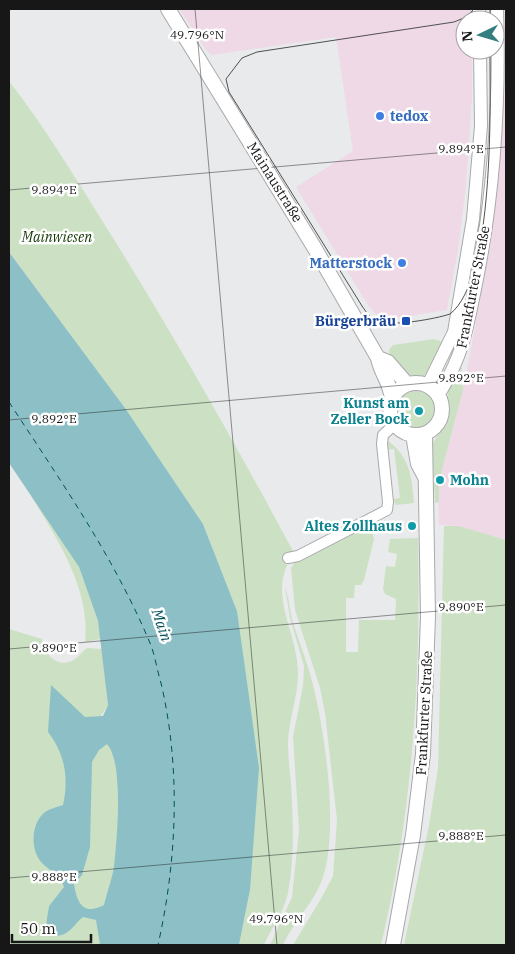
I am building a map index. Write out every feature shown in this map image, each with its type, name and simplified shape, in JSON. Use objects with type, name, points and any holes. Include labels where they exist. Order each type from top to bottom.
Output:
[{"type":"main road","name":"Mainaustraße","points":[[168,9],[314,247],[378,358],[380,367],[390,384],[392,399]]},
{"type":"main road","name":"Mainaustraße","points":[[378,358],[388,362],[408,384]]},
{"type":"main road","points":[[418,382],[432,389],[443,408],[438,424],[419,434],[406,433],[390,428],[392,399],[401,387],[418,382]]},
{"type":"main road","name":"Frankfurter Straße","points":[[393,945],[413,835],[423,754],[428,616],[426,479],[418,464],[419,434]]},
{"type":"street","name":"Frankfurter Straße","points":[[482,203],[496,126],[497,9]]},
{"type":"street","name":"Frankfurter Straße","points":[[432,389],[442,389],[462,351],[478,273],[482,203],[480,60]]},
{"type":"street","points":[[481,76],[497,74]]},
{"type":"street","points":[[481,126],[496,126]]},
{"type":"street","points":[[288,558],[298,556],[387,510],[388,502],[382,444],[383,435],[390,428]]},
{"type":"shaded area","points":[[179,9],[471,9],[455,10],[455,60],[472,60],[472,98],[466,186],[458,250],[447,310],[390,319],[376,314],[368,305],[296,187],[353,151],[336,37],[212,55],[206,50]]},
{"type":"shaded area","points":[[506,9],[506,540],[459,526],[439,525],[438,487],[464,386],[488,256],[501,60],[505,60],[504,10]]},
{"type":"green space","name":"Mainwiesen","points":[[9,81],[58,150],[153,304],[225,428],[294,553],[286,568],[282,583],[285,612],[297,658],[298,674],[288,745],[293,838],[292,866],[286,900],[264,945],[239,945],[250,890],[237,611],[203,524],[125,408],[9,252]]},
{"type":"green space","points":[[434,339],[443,342],[428,374],[415,376],[409,374],[398,367],[390,356],[389,350],[393,345]]},
{"type":"green space","points":[[460,368],[462,368],[458,384],[464,386],[439,482],[439,502],[435,503],[432,444],[447,422],[448,390]]},
{"type":"green space","points":[[416,387],[428,391],[434,397],[438,409],[434,421],[428,427],[416,431],[404,427],[398,421],[394,409],[398,397],[404,391]]},
{"type":"green space","points":[[388,441],[401,454],[408,468],[411,476],[414,503],[396,505],[393,499],[400,498],[394,449],[386,450]]},
{"type":"green space","points":[[25,485],[79,567],[98,621],[101,639],[85,642],[82,600],[76,579],[57,540]]},
{"type":"green space","points":[[367,526],[371,528],[374,539],[364,580],[361,585],[355,585],[354,598],[346,598],[346,652],[358,652],[359,620],[395,620],[396,599],[385,594],[383,589],[386,566],[395,567],[397,554],[388,552],[390,539],[418,538],[419,589],[416,692],[408,794],[401,845],[381,945],[293,945],[333,876],[337,820],[325,713],[320,688],[295,610],[291,568],[296,561]]},
{"type":"green space","points":[[444,526],[459,526],[506,540],[506,945],[404,945],[429,825],[438,768]]},
{"type":"green space","points":[[285,587],[292,619],[310,673],[317,702],[328,779],[330,833],[328,857],[323,877],[315,895],[283,945],[270,945],[292,897],[299,830],[293,737],[303,686],[304,666],[290,618]]},
{"type":"green space","points":[[9,629],[42,639],[49,655],[58,662],[69,662],[87,648],[102,649],[108,705],[73,759],[56,869],[66,882],[81,914],[99,920],[101,945],[9,945]]},
{"type":"green space","points":[[103,740],[109,743],[113,750],[122,809],[118,857],[104,908],[94,911],[79,909],[72,883],[88,759]]},
{"type":"water","name":"Main","points":[[9,252],[125,408],[203,524],[237,611],[259,768],[250,890],[239,945],[100,945],[96,920],[83,917],[68,932],[59,936],[54,936],[46,925],[49,906],[64,887],[57,875],[37,857],[34,843],[35,829],[40,817],[47,811],[63,805],[65,795],[66,785],[62,758],[48,732],[51,685],[85,717],[103,716],[108,705],[98,621],[79,567],[9,463]],"holes":[[[107,744],[116,767],[118,802],[114,867],[104,905],[91,909],[82,906],[79,902],[74,884],[82,875],[90,847],[92,762],[99,750]]]},
{"type":"ferry route","points":[[9,402],[67,490],[103,550],[136,611],[153,652],[167,715],[174,781],[173,847],[158,945]]},
{"type":"tram line","points":[[455,22],[257,52],[242,58],[226,79],[229,92],[362,306],[369,316],[376,321],[405,323],[450,314],[465,295],[475,266],[487,190],[490,60]]},
{"type":"place","name":"tedox","points":[[380,116]]},
{"type":"place","name":"Matterstock","points":[[402,263]]},
{"type":"place","name":"Bürgerbräu","points":[[406,321]]},
{"type":"place","name":"Kunst am Zeller Bock","points":[[419,411]]},
{"type":"place","name":"Mohn","points":[[440,480]]},
{"type":"place","name":"Altes Zollhaus","points":[[412,526]]}]
